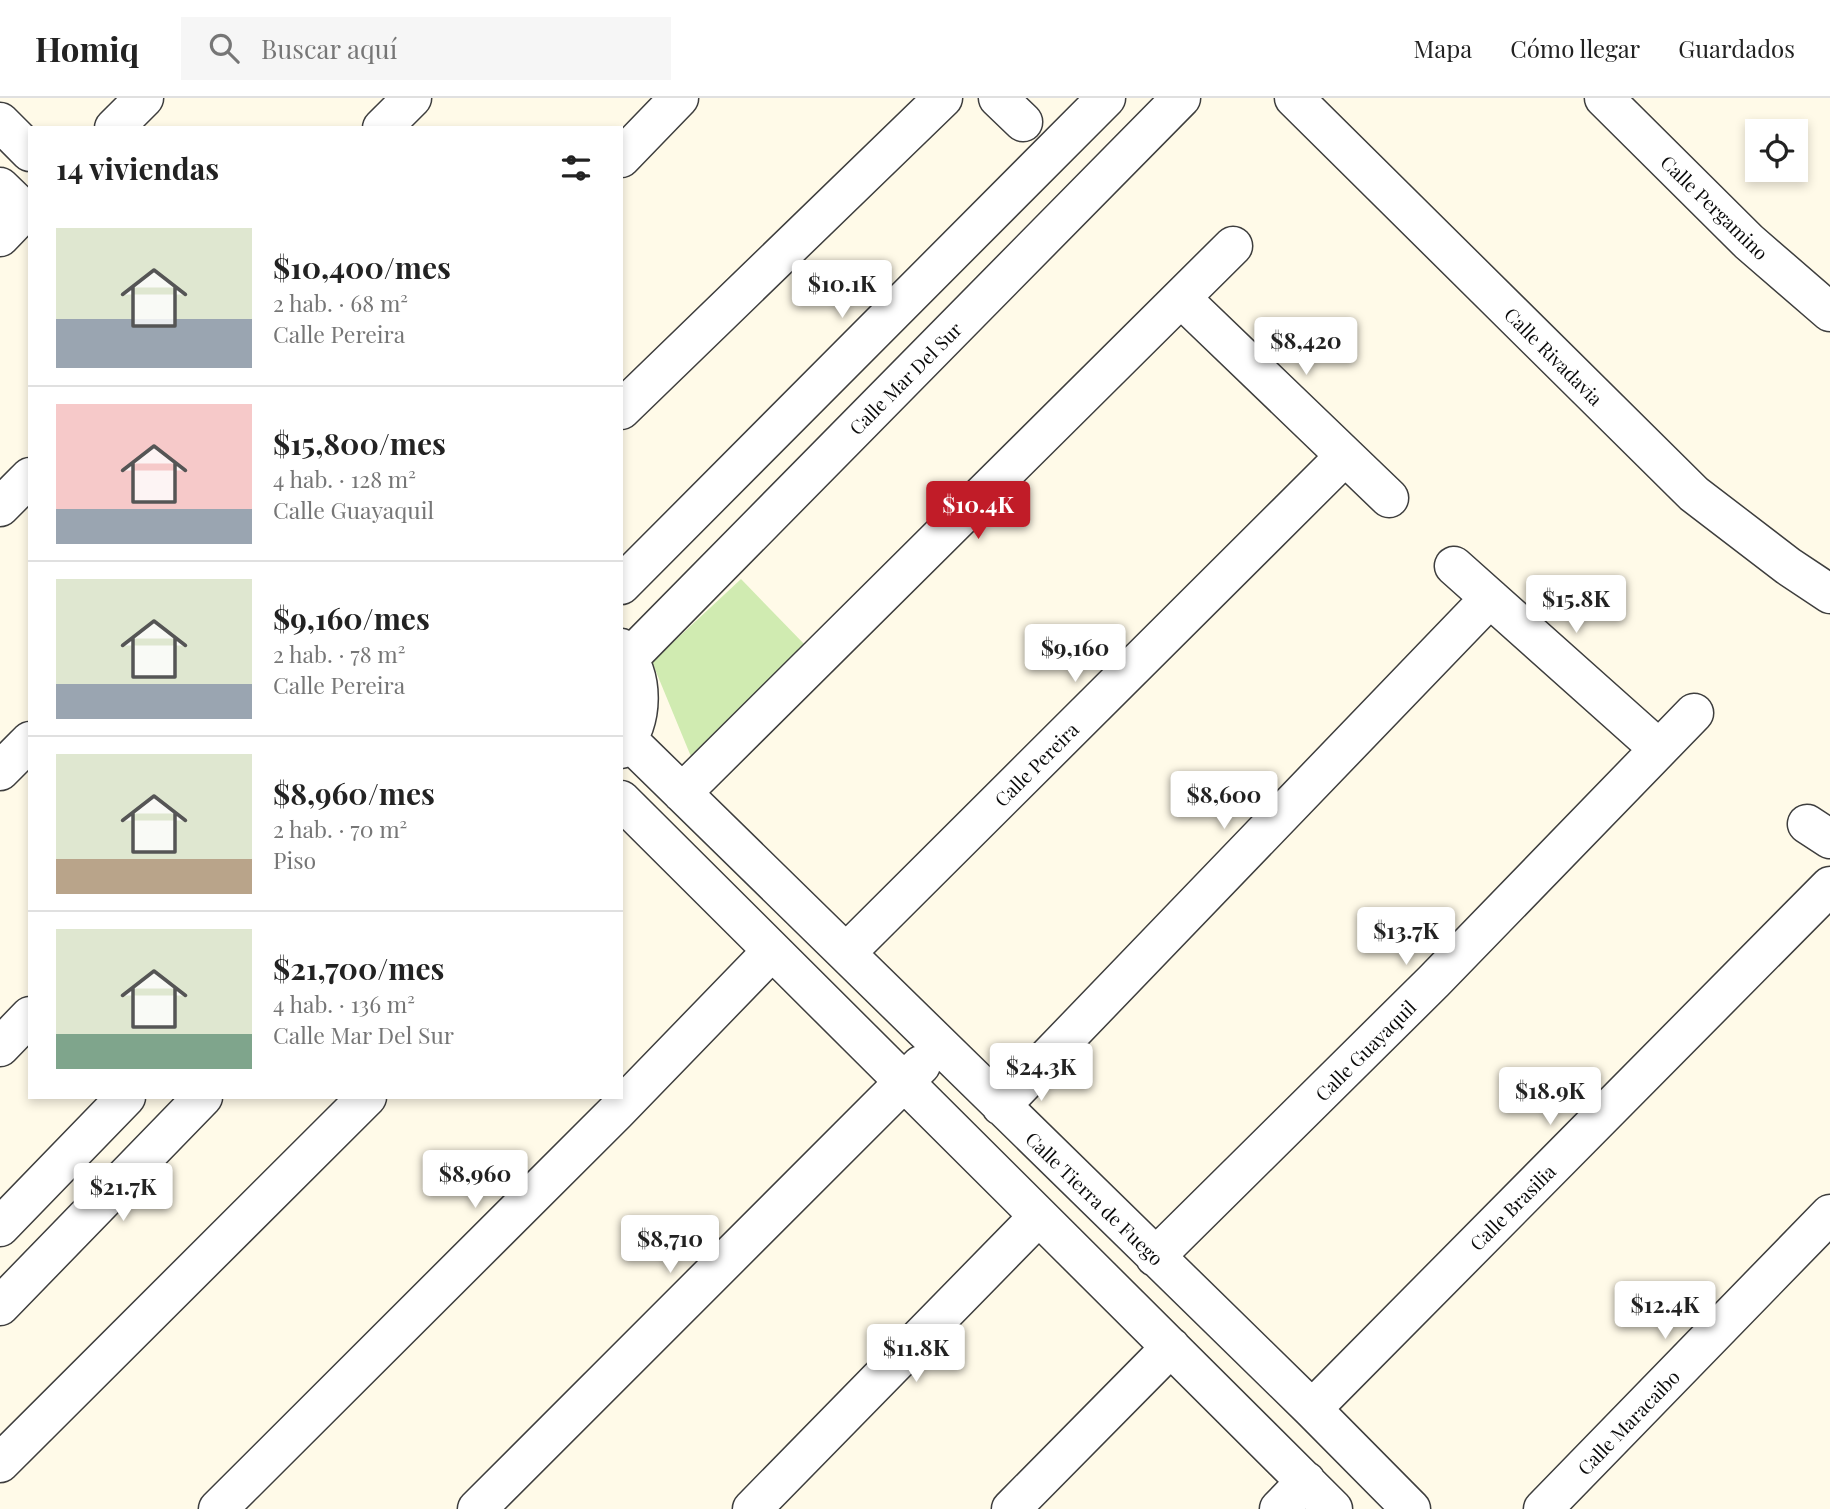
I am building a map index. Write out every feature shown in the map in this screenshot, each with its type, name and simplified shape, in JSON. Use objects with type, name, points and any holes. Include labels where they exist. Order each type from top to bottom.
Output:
[{"type":"street","points":[[116,126],[144,98]]},
{"type":"street","points":[[384,126],[412,98]]},
{"type":"street","points":[[623,156],[679,98]]},
{"type":"street","points":[[623,408],[943,98]]},
{"type":"street","points":[[623,583],[1106,98]]},
{"type":"street","name":"Calle Mar Del Sur","points":[[625,653],[1181,98]]},
{"type":"street","name":"Calle Rivadavia","points":[[1294,98],[1694,494],[1788,566],[1830,594]]},
{"type":"street","name":"Calle Pergamino","points":[[1604,98],[1749,242],[1830,312]]},
{"type":"street","points":[[0,122],[28,150]]},
{"type":"street","points":[[682,793],[1233,246]]},
{"type":"street","points":[[1181,298],[1389,498]]},
{"type":"street","name":"Calle Pereira","points":[[846,953],[1345,456]]},
{"type":"street","points":[[0,507],[28,479]]},
{"type":"street","points":[[1454,566],[1659,749]]},
{"type":"street","points":[[1001,1106],[1490,598]]},
{"type":"street","points":[[625,653],[639,685],[638,714],[625,745]]},
{"type":"street","name":"Calle Guayaquil","points":[[1155,1257],[1434,982],[1694,713]]},
{"type":"street","points":[[0,771],[28,743]]},
{"type":"street","name":"Calle Tierra de Fuego","points":[[625,745],[682,793],[1411,1509]]},
{"type":"street","points":[[623,802],[1333,1509]]},
{"type":"street","name":"Calle Brasilia","points":[[1312,1409],[1830,886]]},
{"type":"street","points":[[623,1091],[772,951]]},
{"type":"street","points":[[0,1047],[28,1018]]},
{"type":"street","points":[[477,1509],[940,1046]]},
{"type":"street","points":[[0,1227],[124,1099]]},
{"type":"street","points":[[0,1306],[202,1099]]},
{"type":"street","points":[[0,1463],[366,1099]]},
{"type":"street","points":[[218,1509],[609,1104]]},
{"type":"street","name":"Calle Maracaibo","points":[[1543,1509],[1830,1214]]},
{"type":"street","points":[[752,1509],[1038,1217]]},
{"type":"street","points":[[1011,1509],[1171,1348]]},
{"type":"street","points":[[1279,1509],[1306,1481]]},
{"type":"green space","points":[[741,579],[807,647],[692,759],[652,662]]}]
